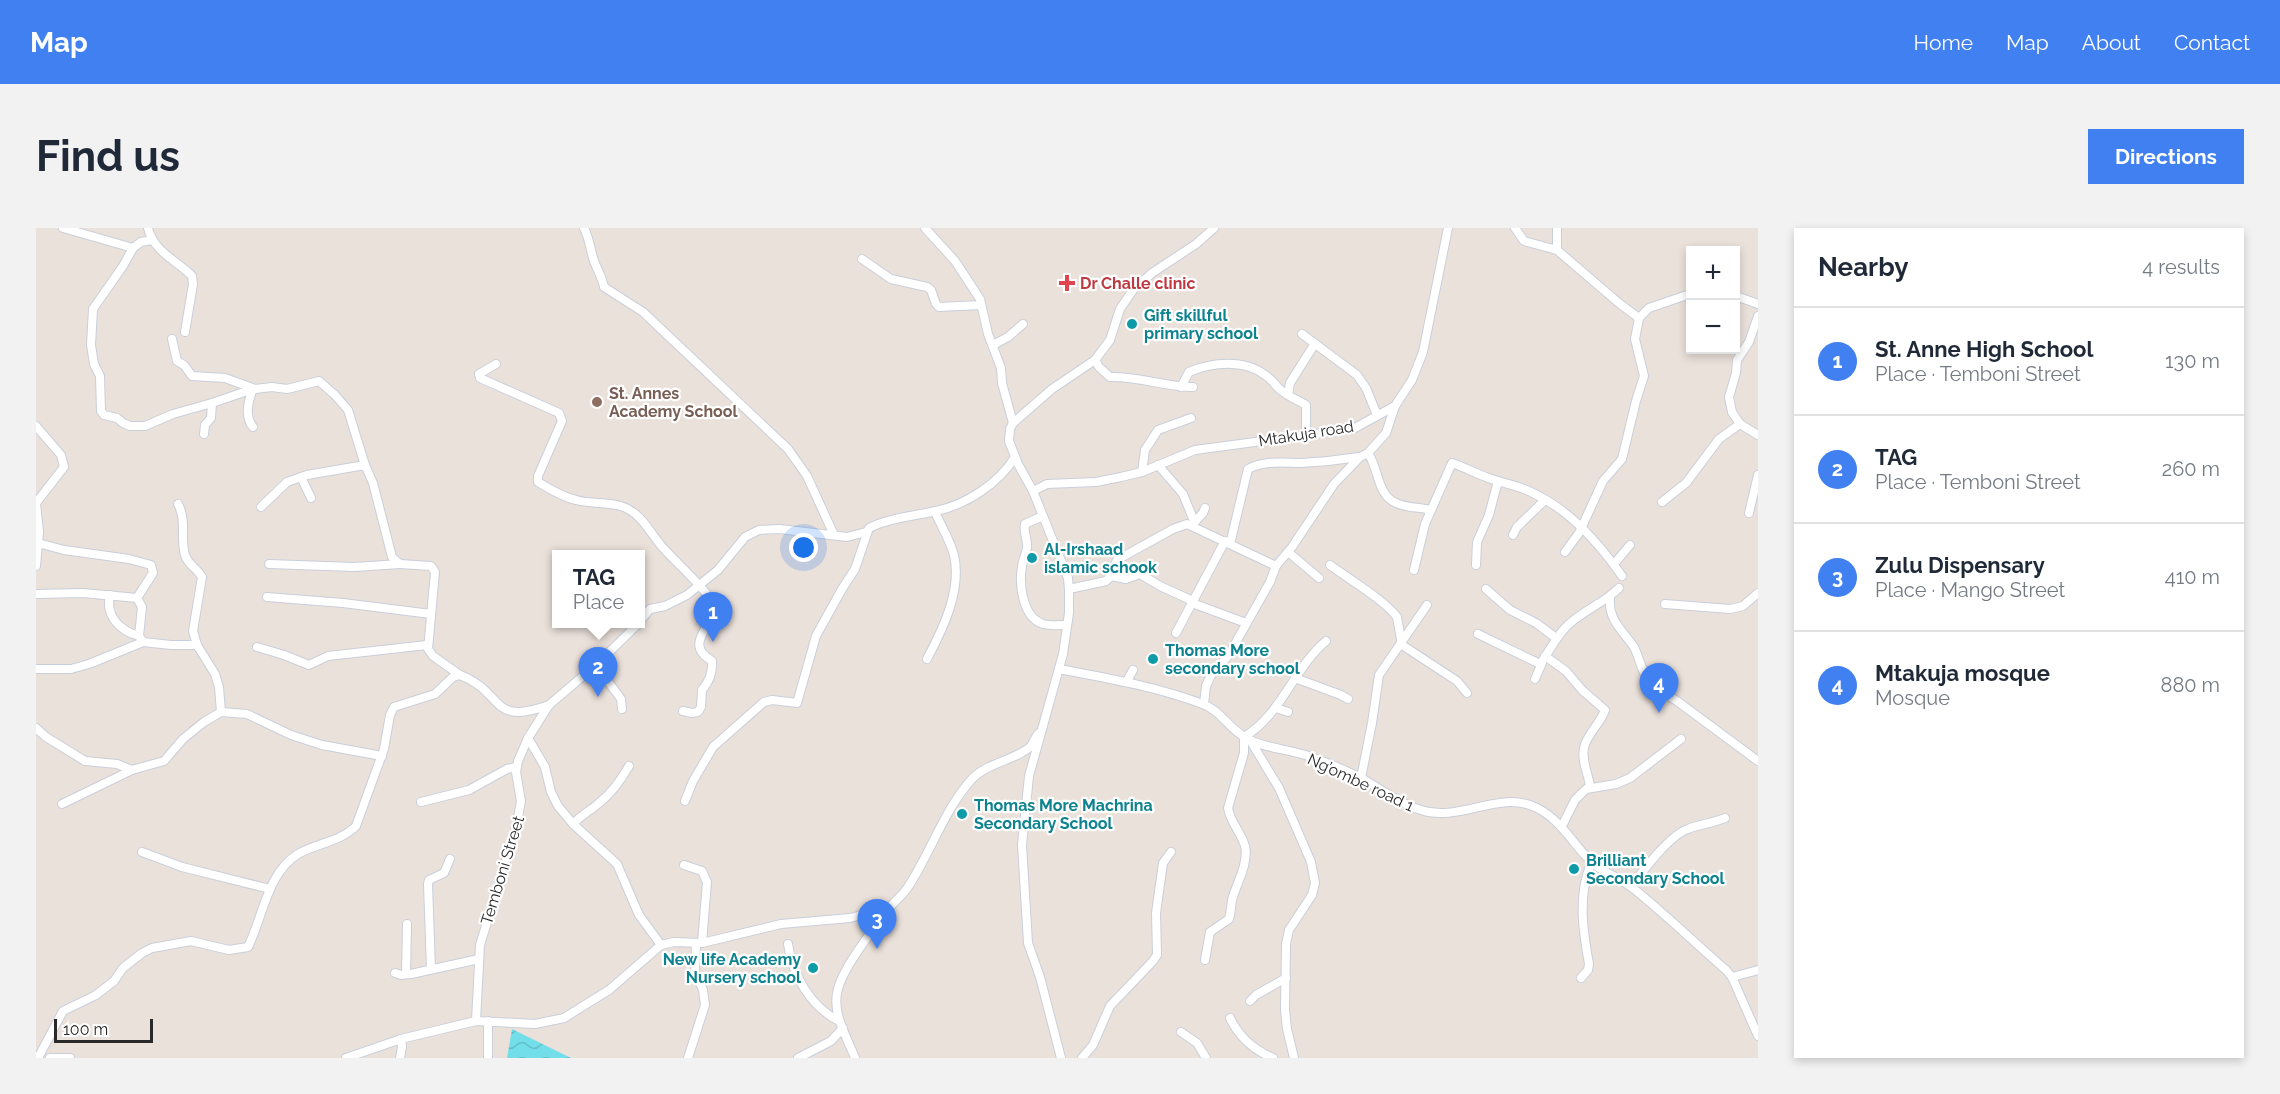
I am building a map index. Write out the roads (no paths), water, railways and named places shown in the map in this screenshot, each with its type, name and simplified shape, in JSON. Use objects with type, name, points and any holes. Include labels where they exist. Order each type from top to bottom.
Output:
[{"type":"street","points":[[63,228],[133,248]]},
{"type":"street","points":[[147,228],[160,251],[192,276],[193,284],[185,332]]},
{"type":"street","points":[[584,228],[604,287],[614,296],[642,312],[788,449],[807,476],[834,535]]},
{"type":"street","points":[[925,228],[977,294],[988,334],[1001,368],[1002,383],[1013,423]]},
{"type":"street","points":[[1061,1058],[1040,977],[1028,943],[1026,882],[1022,853],[1029,776],[1059,669],[1067,625],[1069,589],[1068,578],[1033,491],[1009,441],[1010,429],[1013,423],[1052,389],[1095,360],[1110,340],[1120,309],[1130,294],[1152,273],[1196,244],[1214,228]]},
{"type":"street","points":[[1204,704],[1206,686],[1211,675],[1228,656],[1270,582],[1276,566],[1334,484],[1386,433],[1395,406],[1412,380],[1423,352],[1448,228]]},
{"type":"street","points":[[1515,228],[1524,241],[1557,250],[1612,298],[1639,318]]},
{"type":"street","points":[[1557,228],[1557,250]]},
{"type":"street","points":[[152,240],[141,242],[133,248],[92,313],[91,345],[94,364],[100,376],[101,411],[104,415],[119,418],[126,425],[137,427],[155,424],[173,414],[253,389],[272,387],[287,389],[317,381],[326,386],[348,410],[373,483],[392,557],[400,564]]},
{"type":"street","points":[[862,259],[891,279],[927,287],[931,290],[939,307],[981,305]]},
{"type":"street","points":[[1564,552],[1582,527],[1597,491],[1622,459],[1644,376],[1635,339],[1639,318],[1649,308],[1686,295]]},
{"type":"street","points":[[1740,297],[1758,304]]},
{"type":"street","points":[[1758,316],[1749,342],[1737,360],[1729,397],[1732,412],[1740,424],[1758,435]]},
{"type":"street","points":[[993,345],[1008,337],[1023,324]]},
{"type":"street","points":[[1302,334],[1357,375],[1366,388],[1377,415]]},
{"type":"street","points":[[172,339],[177,361],[184,364],[192,376],[225,378],[253,389]]},
{"type":"street","points":[[1288,395],[1290,383],[1314,345]]},
{"type":"street","points":[[1095,360],[1110,377],[1125,376],[1181,387],[1193,387]]},
{"type":"street","points":[[1181,387],[1189,372],[1214,364],[1224,363],[1246,367],[1265,374],[1288,395],[1307,408],[1306,436]]},
{"type":"street","points":[[496,364],[479,374],[480,378],[514,391],[561,416],[562,421],[538,476],[538,482],[554,492],[575,500],[620,506],[632,510],[665,550],[699,585],[714,606],[699,642],[702,656],[712,661],[712,669],[707,685],[702,690],[699,710],[695,713],[683,711]]},
{"type":"street","points":[[253,389],[247,418],[253,427]]},
{"type":"street","points":[[204,434],[205,425],[211,420],[212,403]]},
{"type":"street","name":"Mtakuja road","points":[[1033,491],[1047,484],[1096,482],[1142,472],[1195,450],[1353,429],[1395,406]]},
{"type":"street","points":[[1142,472],[1146,450],[1158,430],[1191,418]]},
{"type":"street","points":[[1662,502],[1686,483],[1719,439],[1740,424]]},
{"type":"street","points":[[36,426],[61,455],[64,467],[36,503],[39,532],[36,566]]},
{"type":"street","points":[[1176,633],[1227,543],[1248,469],[1253,466],[1275,462],[1326,461],[1364,455],[1373,460],[1387,498],[1398,504],[1430,510]]},
{"type":"street","points":[[685,801],[708,754],[764,702],[772,700],[797,703],[816,636],[855,569],[869,528],[950,507],[982,490],[1001,475],[1015,457]]},
{"type":"street","points":[[1414,570],[1430,510],[1452,463],[1530,492],[1545,500],[1582,527],[1623,576]]},
{"type":"street","points":[[261,507],[287,482],[301,477],[365,465]]},
{"type":"street","points":[[1158,465],[1183,494],[1193,523],[1227,543],[1276,566]]},
{"type":"street","points":[[1749,513],[1758,475]]},
{"type":"street","points":[[301,477],[311,498]]},
{"type":"street","points":[[1476,565],[1477,542],[1489,516],[1498,481]]},
{"type":"street","points":[[1513,535],[1517,527],[1545,500]]},
{"type":"street","points":[[177,504],[183,513],[183,547],[186,558],[202,577],[194,631],[197,645],[219,687],[221,711]]},
{"type":"street","points":[[1069,589],[1106,581],[1112,576],[1117,560],[1180,525],[1193,523],[1205,508]]},
{"type":"street","points":[[927,659],[952,601],[955,576],[951,547],[935,512]]},
{"type":"street","points":[[1043,516],[1025,524],[1027,546],[1022,564],[1021,592],[1029,610],[1043,624],[1067,625]]},
{"type":"street","points":[[645,616],[654,607],[676,601],[699,585],[718,570],[745,537],[759,530],[780,529],[847,537],[866,532]]},
{"type":"street","points":[[38,543],[64,550],[151,565],[153,573],[137,598]]},
{"type":"street","points":[[1614,564],[1630,545]]},
{"type":"street","points":[[1288,552],[1319,578]]},
{"type":"street","points":[[269,564],[354,567],[420,564],[434,568],[436,575],[427,645],[433,656],[460,675],[476,682],[508,712],[520,713],[549,705]]},
{"type":"street","points":[[1330,565],[1385,604],[1397,618],[1402,645],[1456,681],[1467,693]]},
{"type":"street","points":[[1112,576],[1126,579],[1140,574],[1193,602],[1246,624]]},
{"type":"street","points":[[1535,679],[1556,638],[1578,617],[1610,598],[1619,588]]},
{"type":"street","points":[[1486,589],[1510,610],[1556,638]]},
{"type":"street","points":[[1665,603],[1730,609],[1743,606],[1758,593]]},
{"type":"street","points":[[36,594],[137,598]]},
{"type":"street","points":[[110,596],[108,608],[112,616],[128,633],[141,639],[171,645],[197,645]]},
{"type":"street","points":[[267,597],[343,603],[431,614]]},
{"type":"street","points":[[137,598],[142,607],[141,639]]},
{"type":"street","points":[[1610,598],[1609,606],[1613,619],[1634,648],[1648,678],[1663,693],[1758,761]]},
{"type":"street","points":[[1361,778],[1369,744],[1379,675],[1402,645],[1426,605]]},
{"type":"street","points":[[421,802],[469,790],[492,776],[516,767],[528,738],[549,705],[633,628]]},
{"type":"street","points":[[1478,634],[1566,671],[1582,690],[1605,710],[1584,745],[1585,766],[1590,787]]},
{"type":"street","points":[[36,669],[71,669],[88,664],[141,639]]},
{"type":"street","points":[[1204,960],[1210,932],[1229,919],[1245,858],[1246,850],[1242,838],[1229,817],[1228,808],[1247,738],[1276,708],[1313,652],[1326,641]]},
{"type":"street","points":[[256,647],[284,654],[309,665],[328,656],[427,645]]},
{"type":"street","points":[[596,664],[621,699],[622,709]]},
{"type":"street","name":"Ng’ombe road 1","points":[[1059,669],[1127,681],[1204,704],[1218,711],[1233,729],[1247,738],[1309,756],[1361,778],[1421,810],[1434,813],[1521,802],[1536,807],[1562,826],[1592,862],[1632,887],[1732,977],[1758,1036]]},
{"type":"street","points":[[1127,681],[1133,670]]},
{"type":"street","points":[[38,1058],[63,1011],[96,995],[142,953],[152,948],[192,941],[229,950],[248,947],[270,889],[285,866],[298,854],[347,834],[356,826],[382,756],[390,715],[394,707],[435,694],[453,677],[460,675]]},
{"type":"street","points":[[1295,678],[1348,699]]},
{"type":"street","points":[[1276,708],[1288,711]]},
{"type":"street","points":[[62,804],[132,770],[164,761],[204,722],[221,711],[247,714],[291,735],[322,745],[382,756]]},
{"type":"street","points":[[36,728],[46,737],[85,761],[117,764],[132,770]]},
{"type":"street","points":[[855,1058],[841,1024],[836,1004],[837,990],[841,980],[889,908],[908,888],[954,802],[973,778],[1031,745],[1041,728]]},
{"type":"street","points":[[528,738],[545,767],[551,792],[558,806],[573,824],[617,864],[636,910],[661,945]]},
{"type":"street","points":[[1247,738],[1279,788],[1311,862],[1315,883],[1312,895],[1287,936],[1285,1010],[1293,1055],[1283,1058]]},
{"type":"street","points":[[1562,826],[1575,800],[1590,787],[1605,787],[1630,778],[1681,739]]},
{"type":"street","points":[[573,824],[614,789],[629,766]]},
{"type":"street","name":"Temboni Street","points":[[476,1021],[479,959],[484,929],[519,816],[521,801],[516,767]]},
{"type":"street","points":[[1632,887],[1642,872],[1678,834],[1687,829],[1725,818]]},
{"type":"street","points":[[142,852],[182,867],[270,889]]},
{"type":"street","points":[[1082,1058],[1093,1045],[1110,1006],[1157,955],[1155,913],[1163,863],[1172,852]]},
{"type":"street","points":[[431,969],[426,890],[429,880],[444,873],[450,859]]},
{"type":"street","points":[[1581,978],[1588,970],[1589,964],[1583,896],[1587,873],[1592,862]]},
{"type":"street","points":[[684,865],[702,871],[707,882],[695,972],[703,990],[705,1005],[688,1058]]},
{"type":"street","points":[[346,1058],[401,1039],[476,1021],[535,1024],[564,1018],[609,990],[661,945],[674,942],[699,943],[781,924],[850,918],[889,908]]},
{"type":"street","points":[[406,974],[407,924]]},
{"type":"street","points":[[788,944],[791,961],[800,981],[825,1014],[841,1024]]},
{"type":"street","points":[[395,973],[406,974],[479,959]]},
{"type":"street","points":[[1732,977],[1758,970]]},
{"type":"street","points":[[1250,1001],[1256,995],[1286,978]]},
{"type":"street","points":[[1230,1018],[1238,1033],[1251,1046],[1273,1058]]},
{"type":"street","points":[[488,1021],[488,1058]]},
{"type":"street","points":[[798,1058],[831,1041],[841,1024]]},
{"type":"street","points":[[1181,1032],[1197,1043],[1206,1058]]},
{"type":"street","points":[[400,1058],[401,1039]]},
{"type":"street","points":[[50,1058],[70,1058]]},
{"type":"water","points":[[512,1029],[571,1058],[507,1058]]},
{"type":"place","name":"Dr Challe clinic","points":[[1067,283]]},
{"type":"place","name":"Gift skillful primary school","points":[[1132,324]]},
{"type":"place","name":"St. Annes Academy School","points":[[597,402]]},
{"type":"place","name":"Al-Irshaad islamic schook","points":[[1032,558]]},
{"type":"place","name":"St. Anne High School","points":[[713,642]]},
{"type":"place","name":"Thomas More secondary school","points":[[1153,659]]},
{"type":"place","name":"TAG","points":[[598,697]]},
{"type":"place","name":"Mtakuja mosque","points":[[1659,713]]},
{"type":"place","name":"Thomas More Machrina Secondary School","points":[[962,814]]},
{"type":"place","name":"Brilliant Secondary School","points":[[1574,869]]},
{"type":"place","name":"Zulu Dispensary","points":[[877,949]]},
{"type":"place","name":"New life Academy Nursery school","points":[[813,968]]}]
